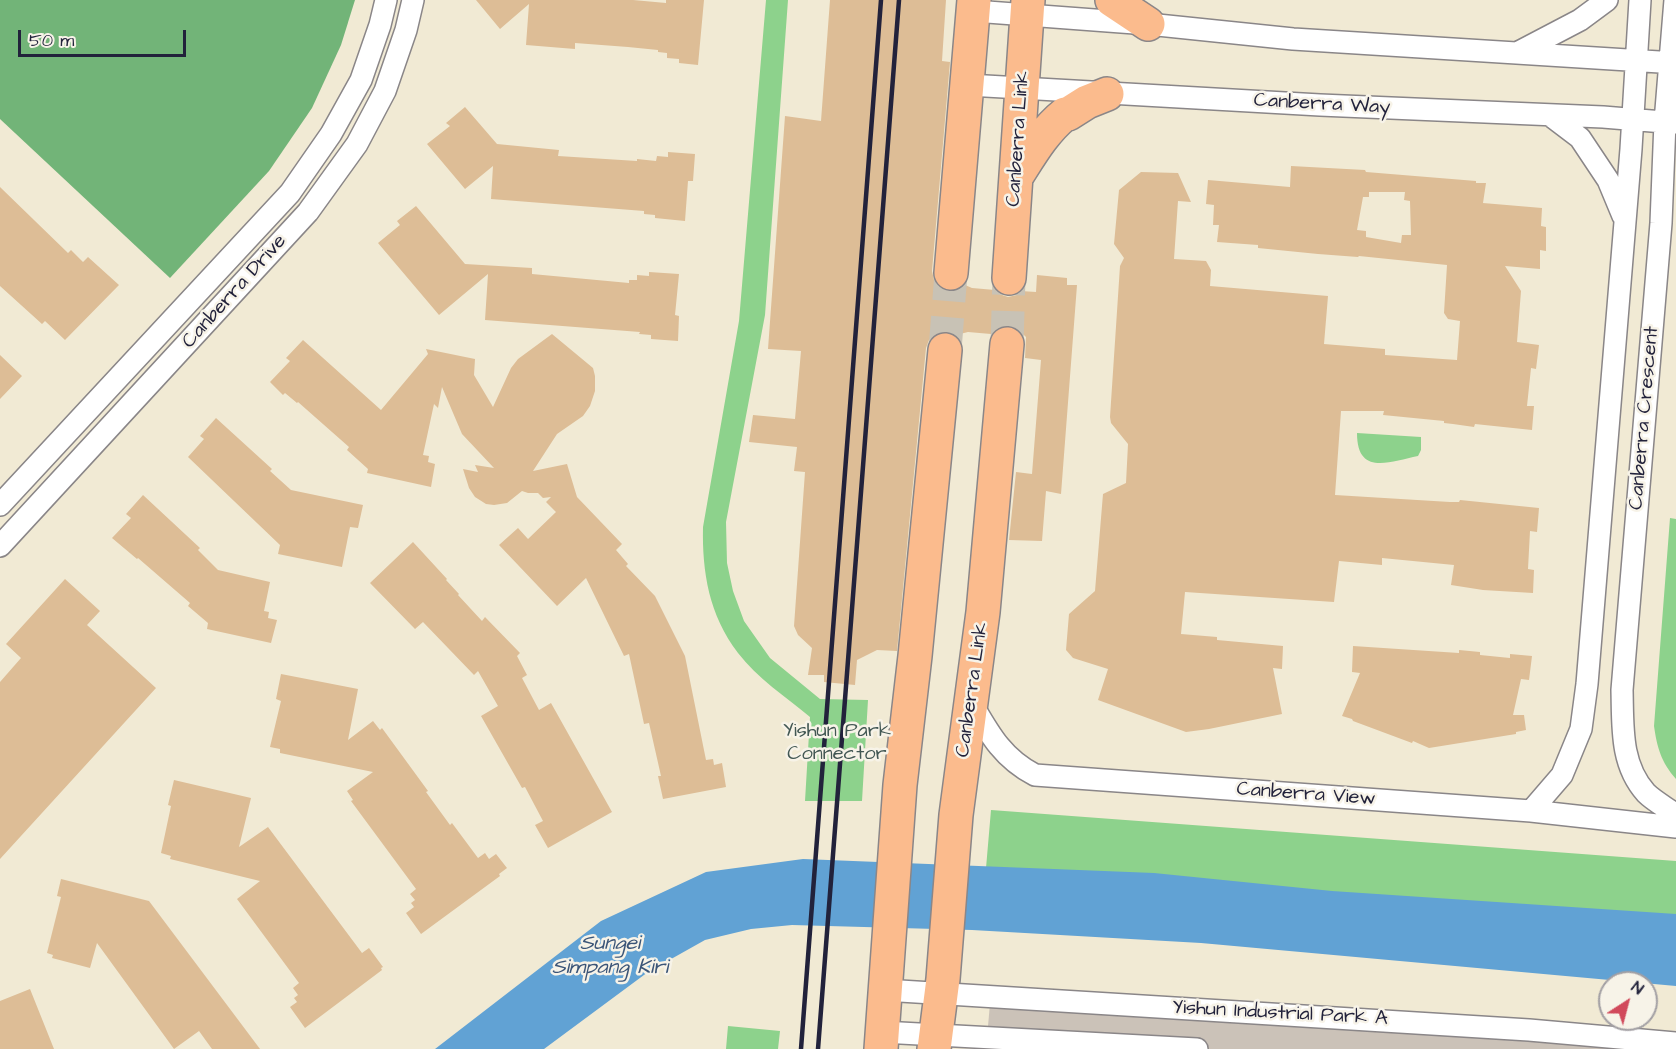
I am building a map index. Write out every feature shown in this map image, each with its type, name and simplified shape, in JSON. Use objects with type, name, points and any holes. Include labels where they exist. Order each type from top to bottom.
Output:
[{"type":"main road","points":[[1112,0],[1148,24]]},
{"type":"main road","points":[[951,273],[974,5]]},
{"type":"main road","name":"Canberra Link","points":[[1009,278],[1027,7]]},
{"type":"main road","points":[[1017,174],[1056,121],[1087,102],[1107,94]]},
{"type":"main road","name":"Canberra Link","points":[[935,1042],[942,986],[956,815],[983,612],[1007,344]]},
{"type":"main road","points":[[881,1041],[900,802],[945,350]]},
{"type":"street","name":"Canberra Drive","points":[[0,505],[290,193],[332,134],[361,80],[386,0]]},
{"type":"street","name":"Canberra Drive","points":[[0,546],[308,212],[357,144],[385,91],[406,30],[413,0]]},
{"type":"street","points":[[1516,53],[1580,20],[1607,0]]},
{"type":"street","name":"Canberra Crescent","points":[[1532,811],[1562,774],[1581,729],[1588,672],[1640,0]]},
{"type":"street","name":"Canberra Crescent","points":[[1675,0],[1670,122],[1622,690],[1623,743],[1632,770],[1646,793],[1676,815]]},
{"type":"street","points":[[974,5],[1027,7],[1148,24],[1293,39],[1673,63]]},
{"type":"street","name":"Canberra Way","points":[[968,85],[1670,122]]},
{"type":"street","points":[[1551,116],[1580,138],[1608,180],[1624,219]]},
{"type":"street","points":[[1661,223],[1676,206]]},
{"type":"street","points":[[1602,497],[1620,500],[1628,497],[1640,485]]},
{"type":"street","name":"Canberra View","points":[[971,702],[990,735],[1003,751],[1018,766],[1035,775],[1532,811],[1676,827]]},
{"type":"street","name":"Yishun Industrial Park A","points":[[885,984],[942,986],[1676,1043]]},
{"type":"street","name":"Yishun Industrial Park A","points":[[881,1041],[1123,1044],[1197,1049]]},
{"type":"shaded area","points":[[991,992],[1676,1049],[986,1049]]},
{"type":"green space","points":[[0,0],[355,0],[341,45],[312,108],[269,171],[170,278],[0,119]]},
{"type":"green space","name":"Yishun Park Connector","points":[[766,0],[788,0],[765,315],[726,522],[727,563],[733,591],[744,621],[770,658],[820,699],[868,700],[862,801],[805,801],[810,717],[754,671],[738,653],[720,624],[706,577],[703,527],[739,321]]},
{"type":"green space","points":[[1357,433],[1421,437],[1421,450],[1418,456],[1386,463],[1369,461],[1362,456],[1358,447]]},
{"type":"green space","points":[[1670,518],[1676,519],[1676,779],[1660,754],[1654,726]]},
{"type":"green space","points":[[991,810],[1676,861],[1676,957],[983,903]]},
{"type":"green space","points":[[728,1026],[780,1031],[778,1049],[726,1049]]},
{"type":"water","name":"Sungei Simpang Kiri","points":[[803,859],[1154,873],[1332,891],[1676,914],[1676,986],[1658,984],[1658,971],[1598,971],[1598,979],[1201,943],[972,930],[792,925],[751,929],[705,940],[648,972],[544,1049],[435,1049],[601,921],[706,872]]},
{"type":"building","points":[[476,0],[633,0],[666,3],[666,0],[704,0],[698,65],[679,63],[679,59],[667,58],[667,53],[658,52],[658,50],[575,43],[575,49],[526,45],[529,4],[500,29]]},
{"type":"building","points":[[830,0],[946,0],[942,61],[950,62],[932,271],[934,280],[940,288],[950,292],[965,285],[972,288],[995,290],[1008,297],[1017,295],[1021,291],[1036,292],[1037,275],[1067,278],[1067,285],[1077,285],[1061,494],[1046,491],[1042,541],[1009,540],[1016,472],[1032,474],[1041,360],[1025,358],[1026,337],[1017,328],[1009,325],[999,327],[991,334],[968,332],[956,335],[947,331],[938,333],[929,340],[926,348],[897,651],[877,650],[857,660],[855,685],[824,682],[824,675],[808,675],[812,648],[798,635],[794,626],[805,472],[794,471],[797,447],[749,442],[753,415],[795,419],[801,351],[768,349],[785,116],[821,121]]},
{"type":"building","points":[[465,107],[497,144],[559,150],[558,156],[637,161],[637,159],[656,161],[657,156],[668,157],[668,152],[695,154],[693,181],[688,181],[685,221],[655,218],[655,215],[644,214],[644,211],[491,199],[493,166],[465,189],[427,144],[450,126],[446,123]]},
{"type":"building","points":[[1291,166],[1365,170],[1366,172],[1486,183],[1483,203],[1542,208],[1541,226],[1546,227],[1546,251],[1540,250],[1540,269],[1505,266],[1521,291],[1517,342],[1539,345],[1536,369],[1531,368],[1527,406],[1534,406],[1532,430],[1475,424],[1474,427],[1444,423],[1444,421],[1383,415],[1384,411],[1341,411],[1335,495],[1450,502],[1460,500],[1539,508],[1537,532],[1530,531],[1528,569],[1534,570],[1533,593],[1483,590],[1451,585],[1454,565],[1382,558],[1382,565],[1339,561],[1334,602],[1185,592],[1181,634],[1283,646],[1282,669],[1273,668],[1282,714],[1186,732],[1098,700],[1108,669],[1073,658],[1066,650],[1069,614],[1095,591],[1103,494],[1126,483],[1128,444],[1111,423],[1110,417],[1120,266],[1124,258],[1114,244],[1119,190],[1141,172],[1178,173],[1191,202],[1178,201],[1174,259],[1206,261],[1211,270],[1210,286],[1328,296],[1324,344],[1385,349],[1385,355],[1457,360],[1460,321],[1448,319],[1444,313],[1447,265],[1258,248],[1258,245],[1217,242],[1219,225],[1213,225],[1214,205],[1206,204],[1208,180],[1290,187]],"holes":[[[1369,192],[1405,192],[1404,200],[1410,201],[1411,235],[1402,235],[1401,243],[1366,237],[1366,231],[1357,230],[1363,197],[1369,197]]]},
{"type":"building","points":[[0,187],[68,253],[71,250],[83,262],[88,257],[119,285],[65,340],[45,321],[42,324],[0,286]]},
{"type":"building","points":[[416,206],[465,264],[532,268],[532,274],[629,283],[629,280],[637,280],[637,275],[649,276],[649,272],[679,274],[675,315],[679,316],[678,341],[651,339],[651,335],[639,334],[640,332],[485,320],[488,274],[439,315],[378,243],[400,225],[397,221]]},
{"type":"building","points":[[552,334],[593,368],[595,391],[590,406],[583,416],[557,434],[533,471],[567,464],[577,497],[622,544],[616,550],[628,564],[626,566],[655,596],[685,656],[706,760],[713,759],[714,765],[722,763],[726,787],[663,799],[658,776],[661,776],[649,723],[644,724],[629,654],[624,656],[586,578],[557,606],[499,545],[518,528],[528,539],[556,512],[546,502],[551,497],[543,498],[538,493],[522,491],[507,503],[494,505],[486,504],[475,497],[469,488],[463,469],[478,472],[475,465],[494,468],[462,434],[442,387],[438,408],[434,404],[423,455],[429,456],[428,462],[435,464],[431,487],[367,473],[368,469],[347,450],[349,447],[298,402],[285,393],[283,395],[270,382],[290,361],[286,358],[303,340],[381,410],[428,354],[426,349],[475,359],[474,375],[493,407],[511,368],[518,359]]},
{"type":"building","points":[[0,355],[22,376],[0,399]]},
{"type":"building","points":[[216,418],[272,469],[270,471],[291,490],[363,505],[358,528],[350,527],[342,567],[278,554],[280,545],[188,457],[204,439],[200,436]]},
{"type":"building","points":[[143,495],[200,548],[198,550],[218,570],[270,582],[264,611],[269,612],[268,618],[277,620],[271,643],[207,629],[208,623],[188,606],[190,603],[112,538],[131,518],[126,514]]},
{"type":"building","points":[[413,542],[482,621],[485,617],[520,653],[517,656],[527,675],[522,678],[539,710],[551,703],[612,812],[548,848],[535,825],[543,821],[481,716],[498,706],[478,671],[474,675],[423,622],[415,629],[370,583]]},
{"type":"building","points":[[65,579],[100,611],[87,625],[156,688],[0,859],[0,682],[21,658],[6,644]]},
{"type":"building","points":[[1353,646],[1459,653],[1459,650],[1510,658],[1510,654],[1532,656],[1529,680],[1521,679],[1513,715],[1524,715],[1526,730],[1516,732],[1516,734],[1429,748],[1342,716],[1360,673],[1352,672]]},
{"type":"building","points":[[281,674],[358,689],[348,740],[373,721],[380,730],[382,728],[450,825],[452,823],[478,858],[485,853],[489,859],[496,854],[507,868],[499,874],[500,876],[421,934],[406,913],[414,907],[411,903],[415,900],[410,894],[416,889],[351,801],[353,800],[347,791],[373,772],[280,753],[280,749],[270,747],[281,701],[276,699]]},
{"type":"building","points":[[174,780],[251,798],[239,847],[268,827],[362,953],[369,948],[383,967],[382,970],[305,1028],[290,1007],[297,1002],[294,998],[298,995],[293,988],[299,983],[237,899],[260,881],[170,859],[171,856],[161,853]]},
{"type":"building","points":[[61,879],[149,901],[260,1049],[212,1049],[199,1031],[174,1049],[97,943],[90,968],[52,958],[53,955],[47,953],[61,897],[57,896]]},
{"type":"building","points":[[30,989],[54,1049],[0,1049],[0,1001]]},
{"type":"tunnel","points":[[945,350],[951,273]]},
{"type":"tunnel","points":[[1007,344],[1009,278]]},
{"type":"railway","points":[[801,1049],[881,0]]},
{"type":"railway","points":[[818,1049],[899,0]]}]
